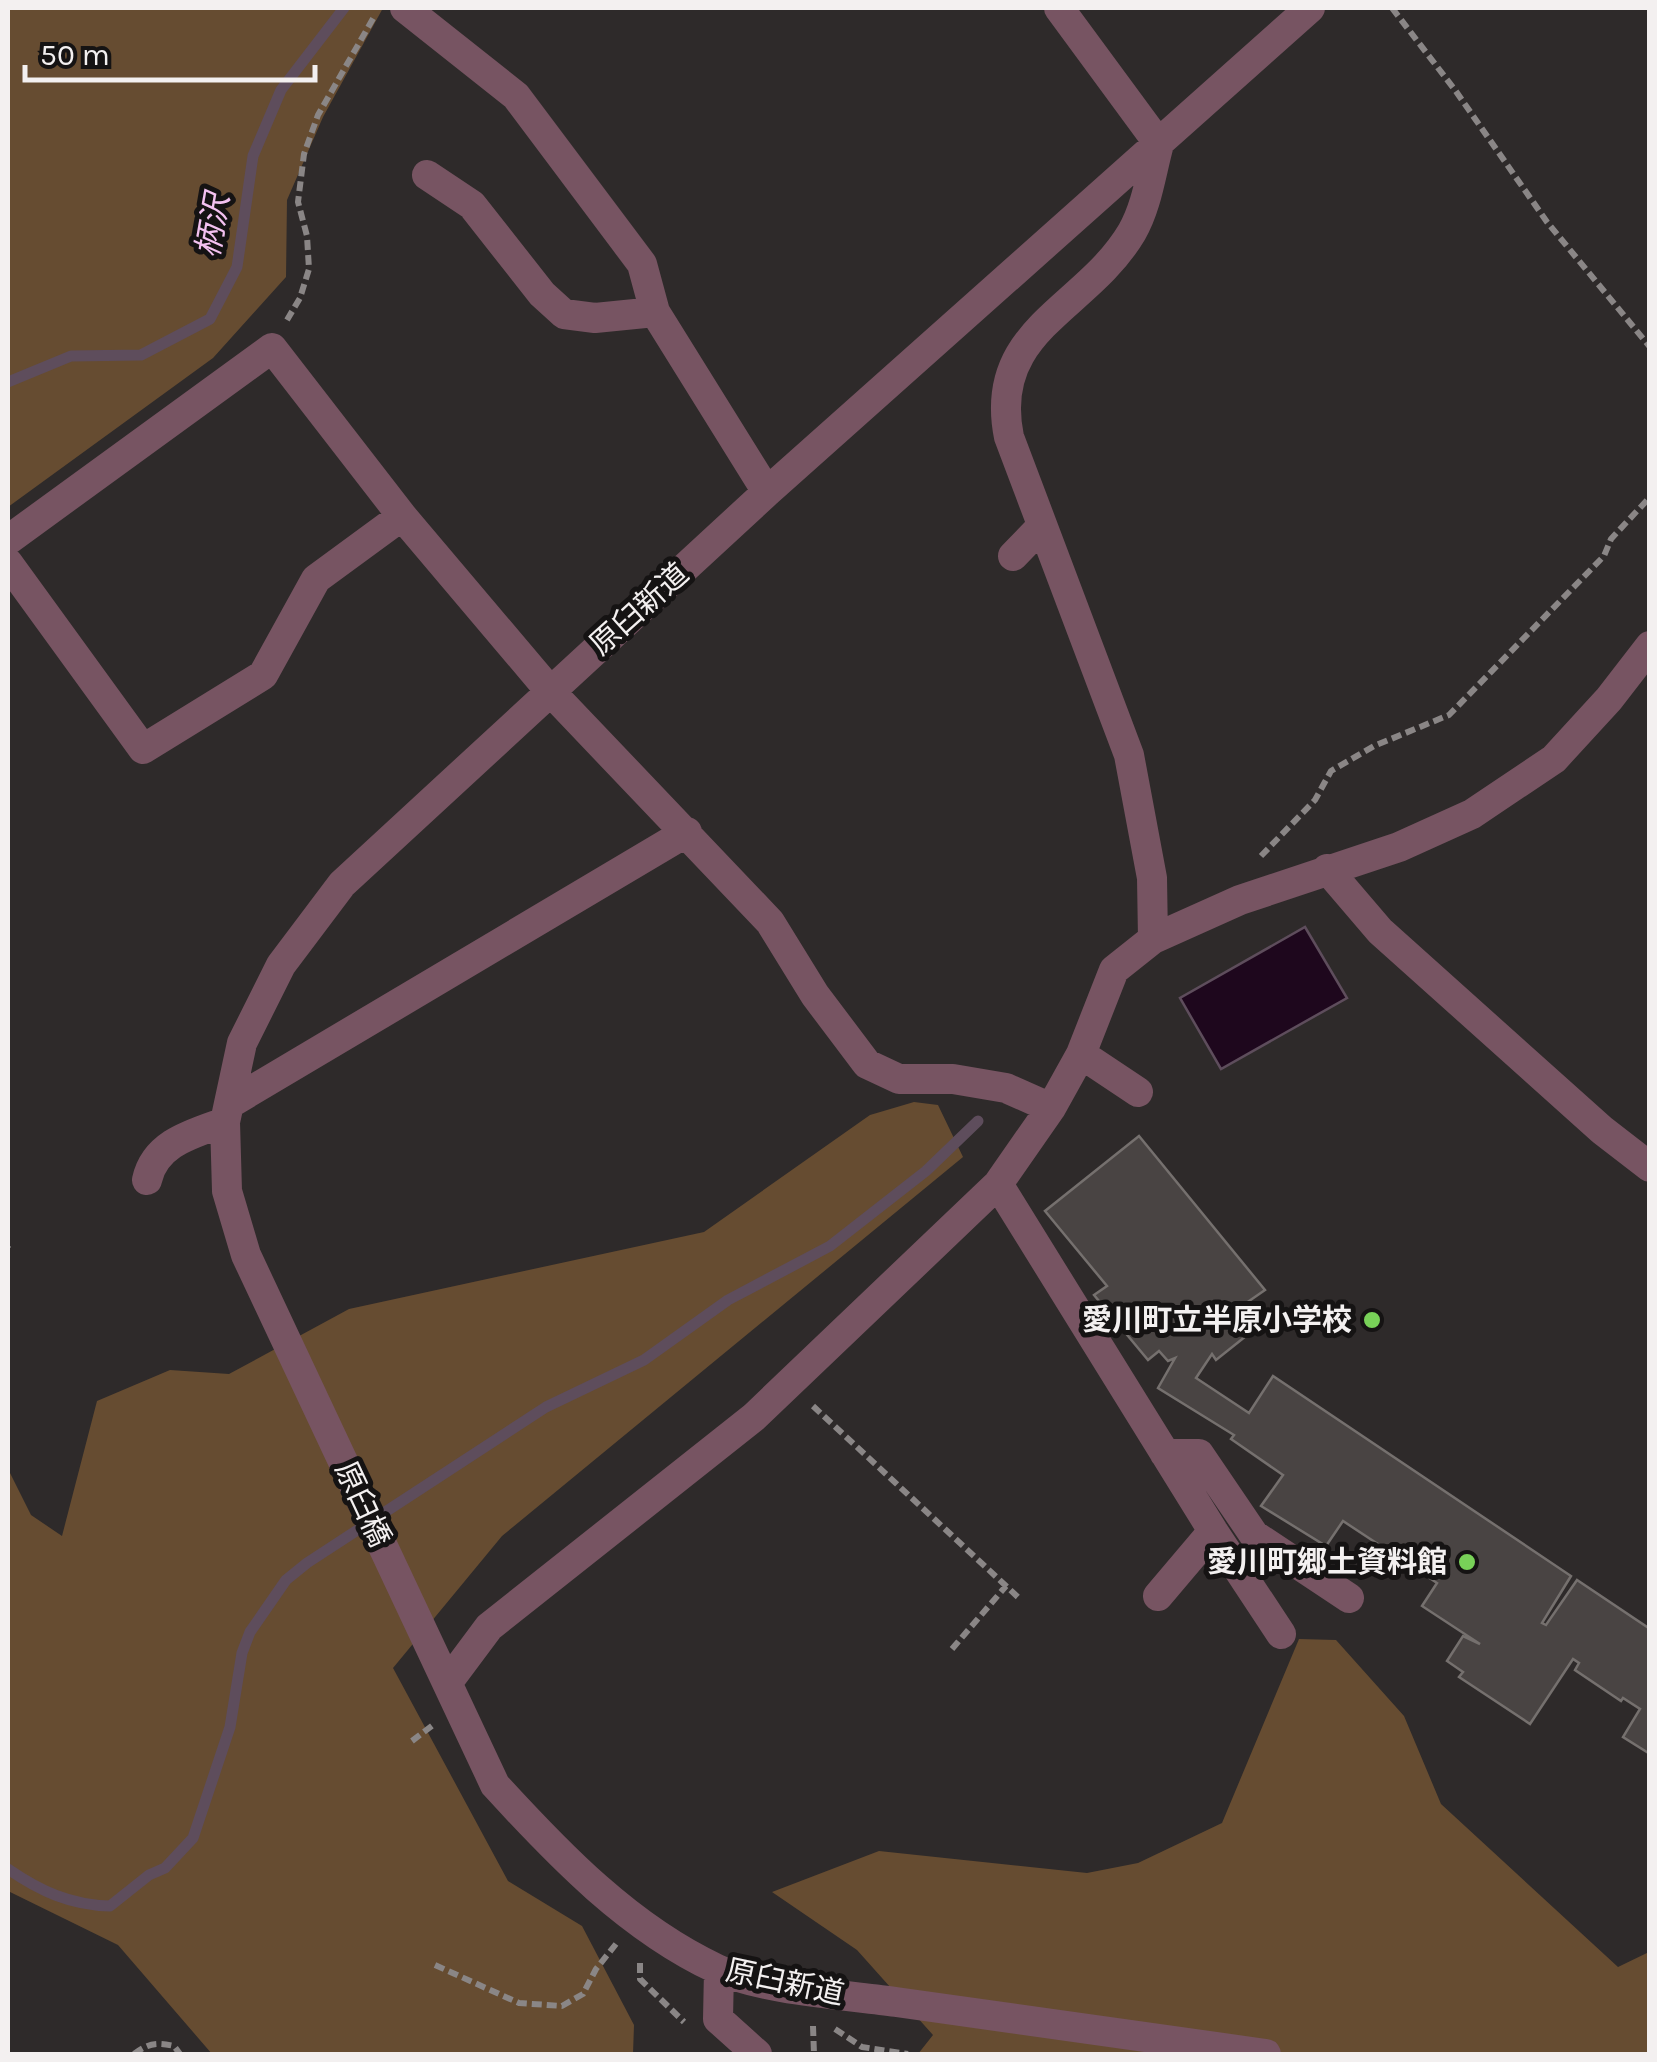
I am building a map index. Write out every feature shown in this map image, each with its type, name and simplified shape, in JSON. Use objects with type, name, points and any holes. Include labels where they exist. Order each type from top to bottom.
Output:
[{"type":"street","points":[[1059,8],[1159,144],[1142,210],[1132,231],[1116,253],[1030,340],[1013,364],[1005,388],[1004,414],[1129,755],[1152,878],[1154,939]]},
{"type":"street","name":"原臼新道","points":[[286,1338],[246,1256],[227,1190],[227,1113],[242,1044],[281,965],[342,884],[767,492],[1310,8]]},
{"type":"street","points":[[392,10],[516,96],[642,264],[654,312],[767,492]]},
{"type":"street","points":[[427,175],[472,205],[542,294],[564,314],[595,318],[654,312]]},
{"type":"street","points":[[8,540],[272,348],[402,516],[550,691],[770,922],[816,995],[867,1064],[899,1079],[952,1079],[1006,1088],[1050,1108]]},
{"type":"street","points":[[8,563],[142,750],[262,676],[316,580],[402,516]]},
{"type":"street","points":[[1013,556],[1042,526]]},
{"type":"street","points":[[444,1675],[489,1627],[790,1385],[998,1184],[1050,1108],[1080,1054],[1114,970],[1154,939],[1240,900],[1398,846],[1472,814],[1554,759],[1650,646]]},
{"type":"street","points":[[146,1180],[150,1164],[180,1139],[686,832]]},
{"type":"street","points":[[1327,870],[1380,931],[1602,1130],[1650,1167]]},
{"type":"street","points":[[1080,1054],[1138,1092]]},
{"type":"street","points":[[998,1184],[1281,1634]]},
{"type":"street","name":"原臼橋","points":[[286,1338],[444,1675]]},
{"type":"street","points":[[1166,1454],[1199,1454],[1254,1535],[1348,1598]]},
{"type":"street","points":[[1158,1596],[1214,1531]]},
{"type":"street","name":"原臼新道","points":[[444,1675],[496,1785],[548,1843],[645,1927],[719,1970],[810,1990],[1266,2054]]},
{"type":"street","points":[[719,1970],[718,2019],[756,2054]]},
{"type":"path","points":[[1392,8],[1547,222],[1650,347]]},
{"type":"path","points":[[272,348],[300,298],[310,270],[298,202],[304,154],[318,115],[371,20],[392,10]]},
{"type":"path","points":[[1240,900],[1243,874],[1314,800],[1331,772],[1374,746],[1450,715],[1604,556],[1611,539],[1650,497]]},
{"type":"path","points":[[790,1385],[1020,1600]]},
{"type":"path","points":[[952,1648],[1006,1586]]},
{"type":"path","points":[[435,1965],[518,2003],[562,2006],[584,1994],[596,1969],[645,1927]]},
{"type":"path","points":[[645,1927],[640,1980],[682,2020],[692,2037]]},
{"type":"path","points":[[134,2054],[148,2044],[159,2043],[174,2046],[180,2054]]},
{"type":"shaded area","points":[[8,8],[383,8],[323,117],[287,200],[286,277],[213,358],[8,507]]},
{"type":"shaded area","points":[[1305,927],[1347,998],[1221,1069],[1180,998]]},
{"type":"shaded area","points":[[914,1102],[938,1105],[963,1157],[502,1536],[393,1668],[508,1881],[582,1926],[634,2025],[633,2054],[212,2054],[118,1945],[8,1891],[8,1469],[31,1515],[62,1536],[97,1401],[170,1370],[229,1374],[349,1309],[704,1232],[870,1115]]},
{"type":"shaded area","points":[[1299,1639],[1336,1640],[1404,1716],[1441,1804],[1618,1967],[1649,1952],[1649,2054],[918,2054],[933,2035],[857,1950],[772,1892],[879,1851],[1087,1873],[1138,1863],[1222,1823]]},
{"type":"building","points":[[1139,1136],[1265,1290],[1239,1308],[1256,1328],[1216,1360],[1212,1354],[1196,1378],[1249,1413],[1273,1376],[1571,1576],[1542,1623],[1546,1625],[1577,1580],[1650,1629],[1650,1754],[1623,1737],[1640,1709],[1575,1670],[1579,1663],[1573,1659],[1530,1724],[1459,1677],[1463,1672],[1447,1661],[1463,1636],[1480,1644],[1422,1606],[1437,1583],[1343,1521],[1326,1546],[1261,1506],[1283,1475],[1231,1439],[1234,1435],[1158,1388],[1175,1358],[1168,1361],[1159,1351],[1148,1360],[1094,1295],[1107,1286],[1045,1211]]},
{"type":"waterway","name":"柄沢","points":[[8,382],[71,356],[141,355],[210,319],[237,267],[253,156],[281,90],[344,8]]},
{"type":"waterway","points":[[8,1869],[56,1895],[110,1906],[149,1875],[165,1868],[193,1838],[230,1727],[242,1653],[250,1632],[286,1580],[546,1407],[644,1360],[728,1300],[830,1246],[926,1171],[978,1121]]},
{"type":"place","name":"愛川町立半原小学校","points":[[1372,1320]]},
{"type":"place","name":"愛川町郷土資料館","points":[[1467,1562]]}]
